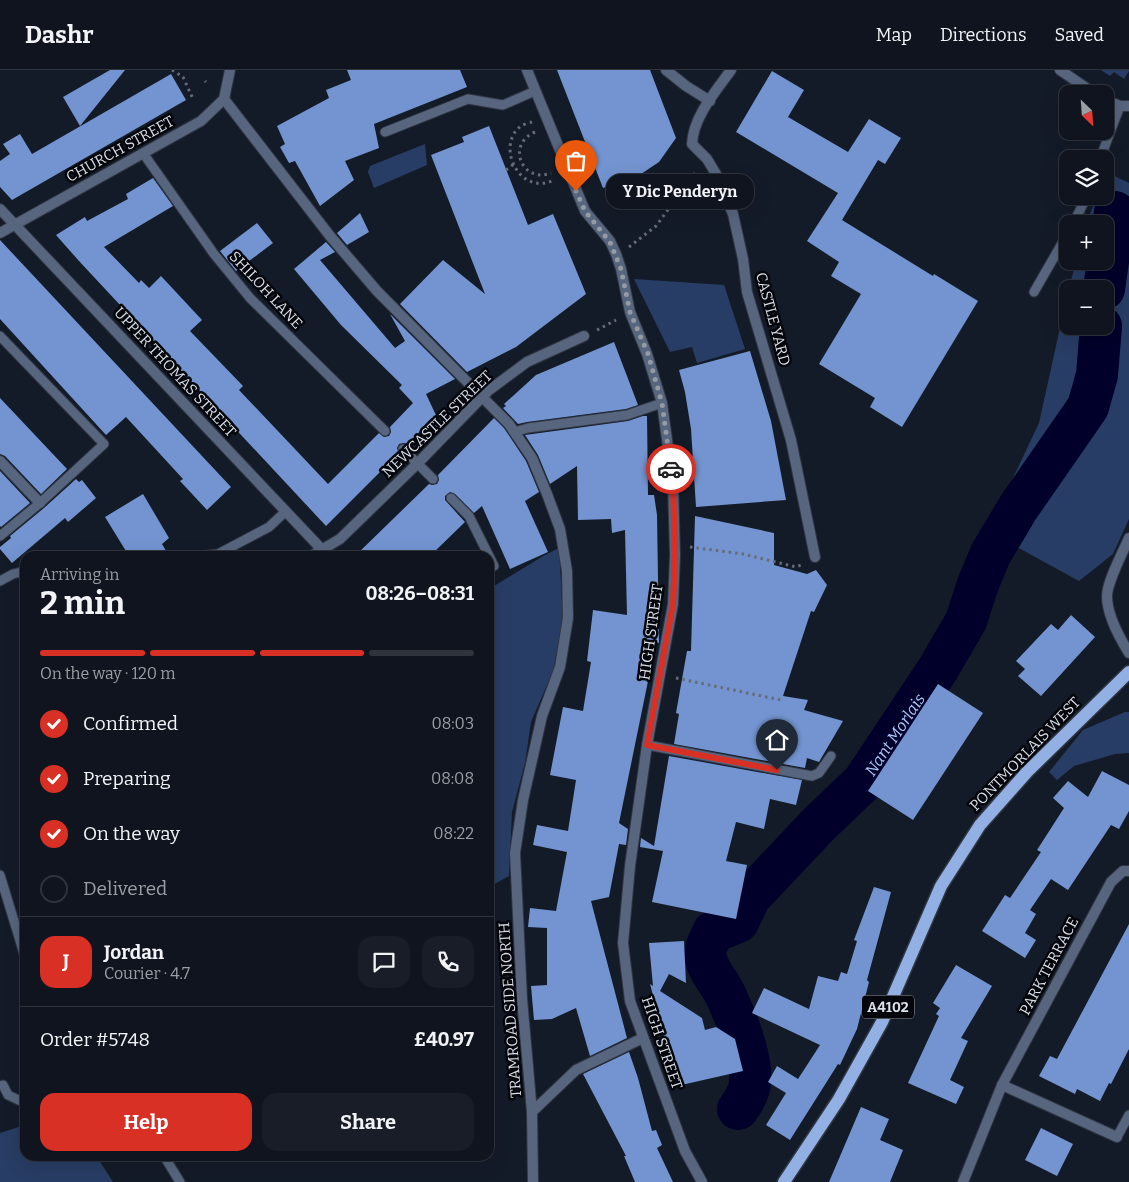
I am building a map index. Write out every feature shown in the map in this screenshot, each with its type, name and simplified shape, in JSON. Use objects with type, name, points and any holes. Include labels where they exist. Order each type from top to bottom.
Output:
[{"type":"main road","name":"PONTMORLAIS WEST","points":[[784,1182],[839,1100],[882,1022],[940,886],[980,825],[1027,772],[1129,672]]},
{"type":"street","points":[[224,99],[230,70]]},
{"type":"street","name":"HIGH STREET","points":[[527,70],[585,211],[610,242],[616,254],[630,312],[648,354],[662,403],[673,484],[675,546],[673,604],[647,745],[630,866],[623,943],[630,1001],[685,1151],[702,1182]]},
{"type":"street","points":[[666,70],[686,86],[710,101]]},
{"type":"street","name":"CASTLE YARD","points":[[731,70],[696,126],[692,135],[692,144],[707,159],[716,174],[733,214],[747,292],[791,440],[815,558]]},
{"type":"street","points":[[1060,70],[1082,85]]},
{"type":"street","name":"CHURCH STREET","points":[[0,233],[201,121],[224,99]]},
{"type":"street","name":"TRAMROAD SIDE NORTH","points":[[224,99],[330,236],[371,284],[509,424],[532,458],[560,529],[567,571],[568,618],[560,667],[542,716],[523,800],[515,853],[522,999],[532,1112],[533,1182]]},
{"type":"street","name":"UPPER THOMAS STREET","points":[[0,209],[322,551]]},
{"type":"street","name":"NEWCASTLE STREET","points":[[326,551],[417,464],[483,397],[527,362],[584,336]]},
{"type":"street","points":[[0,461],[40,503]]},
{"type":"street","points":[[1129,538],[1114,571],[1107,594],[1108,607],[1113,621],[1129,653]]},
{"type":"street","name":"PARK TERRACE","points":[[963,1182],[1002,1084],[1111,882],[1123,871],[1129,872]]},
{"type":"street","points":[[532,1112],[576,1070],[643,1038]]},
{"type":"street","points":[[1002,1084],[1117,1137]]},
{"type":"lane","points":[[385,132],[468,100],[503,105],[535,91]]},
{"type":"lane","points":[[1104,150],[1124,106]]},
{"type":"lane","name":"SHILOH LANE","points":[[143,153],[214,254],[250,298],[385,431]]},
{"type":"lane","points":[[1034,292],[1059,249]]},
{"type":"lane","points":[[0,336],[104,444],[40,503],[0,536]]},
{"type":"lane","points":[[514,432],[528,428],[627,415],[662,403]]},
{"type":"lane","points":[[403,449],[433,479]]},
{"type":"lane","points":[[451,498],[469,516],[486,551]]},
{"type":"lane","points":[[224,551],[269,527],[286,511]]},
{"type":"lane","points":[[0,581],[20,572]]},
{"type":"lane","points":[[647,745],[812,776],[819,773],[831,756]]},
{"type":"lane","points":[[0,875],[20,941]]},
{"type":"lane","points":[[3,1085],[8,1095],[20,1101]]},
{"type":"lane","points":[[1117,1137],[1129,1115]]},
{"type":"lane","points":[[167,1161],[180,1182]]},
{"type":"path","points":[[172,70],[183,77],[193,99]]},
{"type":"path","points":[[547,121],[521,126],[514,135],[510,150],[514,164],[519,174],[539,184],[549,183],[567,170]]},
{"type":"path","points":[[547,121],[526,136],[519,148],[522,162],[526,168],[538,175],[544,176],[567,170]]},
{"type":"path","points":[[616,254],[637,242],[656,226],[707,159]]},
{"type":"path","points":[[506,170],[514,164]]},
{"type":"path","points":[[584,336],[630,312]]},
{"type":"path","points":[[675,546],[743,554],[796,567],[815,558]]},
{"type":"path","points":[[661,674],[781,700]]},
{"type":"shaded area","points":[[1101,70],[1129,71],[1124,79],[1114,72],[1110,76]]},
{"type":"shaded area","points":[[425,144],[427,165],[374,188],[368,172],[370,166]]},
{"type":"shaded area","points":[[1114,176],[1129,183],[1129,519],[1113,554],[1079,581],[988,531],[1039,423],[1059,332],[1059,335],[1114,335],[1114,280],[1071,280],[1074,270],[1114,270],[1114,215],[1090,215],[1093,205],[1114,205]]},
{"type":"shaded area","points":[[634,279],[724,285],[745,349],[697,363],[692,347],[670,352]]},
{"type":"shaded area","points":[[559,548],[563,619],[553,671],[531,722],[525,763],[512,812],[509,876],[494,884],[494,586]]},
{"type":"shaded area","points":[[1129,712],[1129,753],[1115,754],[1074,766],[1057,780],[1049,772],[1083,730]]},
{"type":"shaded area","points":[[20,1127],[20,1161],[100,1161],[113,1182],[0,1182],[0,1133]]},
{"type":"building","points":[[110,70],[125,70],[80,126],[63,97]]},
{"type":"building","points":[[347,70],[460,70],[467,87],[374,124],[379,148],[345,161],[354,180],[320,206],[295,161],[289,163],[280,147],[285,144],[277,126],[329,98],[326,90],[351,80]]},
{"type":"building","points":[[557,70],[650,70],[676,138],[659,162],[638,176],[603,188]]},
{"type":"building","points":[[772,71],[804,90],[788,117],[848,152],[869,119],[901,138],[885,164],[878,160],[842,220],[933,276],[934,274],[978,301],[902,427],[870,407],[875,398],[819,364],[861,294],[831,276],[839,262],[807,241],[838,193],[736,132]]},
{"type":"building","points":[[171,74],[186,100],[12,200],[0,187],[0,161],[10,154],[3,144],[20,134],[32,154]]},
{"type":"building","points":[[489,126],[528,225],[553,214],[586,294],[516,347],[467,372],[400,304],[443,260],[485,294],[431,155],[464,142],[462,137]]},
{"type":"building","points":[[153,178],[173,206],[104,247],[139,283],[141,280],[149,288],[161,276],[202,320],[190,331],[243,386],[239,390],[328,484],[379,433],[384,437],[389,436],[391,432],[390,427],[413,403],[399,388],[402,385],[341,325],[294,269],[326,242],[335,252],[320,260],[395,348],[405,341],[390,314],[455,379],[426,394],[442,428],[440,431],[431,421],[407,444],[399,444],[397,448],[399,453],[326,526],[56,235],[85,217],[87,221],[128,199],[126,194]]},
{"type":"building","points":[[360,213],[369,232],[347,245],[337,233]]},
{"type":"building","points":[[257,223],[273,243],[236,271],[220,251]]},
{"type":"building","points":[[0,240],[231,487],[207,510],[180,481],[183,479],[126,417],[106,435],[0,319]]},
{"type":"building","points":[[614,342],[638,405],[626,409],[518,424],[503,408],[506,406],[504,404],[536,375]]},
{"type":"building","points":[[750,351],[771,421],[786,500],[696,507],[691,429],[679,370]]},
{"type":"building","points":[[0,398],[67,469],[41,494],[5,456],[0,454]]},
{"type":"building","points":[[647,416],[648,495],[654,495],[657,515],[659,643],[656,642],[619,823],[628,829],[626,845],[619,844],[609,897],[591,901],[627,1038],[590,1056],[576,1008],[552,1019],[534,1020],[531,986],[547,985],[547,928],[528,927],[530,908],[556,911],[567,852],[533,845],[537,825],[568,831],[576,780],[550,775],[563,707],[583,711],[591,662],[587,661],[593,610],[627,615],[625,530],[612,533],[611,519],[578,520],[577,466],[550,484],[538,455],[525,435],[628,421]]},
{"type":"building","points":[[494,418],[504,428],[526,461],[539,492],[525,501],[548,552],[510,569],[482,506],[474,513],[455,494],[450,492],[445,496],[445,500],[465,522],[435,551],[360,551],[429,484],[437,484],[439,480],[438,475]]},
{"type":"building","points":[[0,471],[30,503],[1,527],[0,526]]},
{"type":"building","points":[[76,479],[79,482],[82,480],[96,498],[68,522],[65,518],[26,551],[20,551],[20,556],[12,563],[0,547],[11,538],[10,536]]},
{"type":"building","points":[[143,494],[169,538],[162,544],[166,551],[126,551],[105,517]]},
{"type":"building","points":[[695,516],[774,533],[774,565],[807,574],[816,570],[827,585],[814,612],[811,611],[783,696],[808,700],[804,710],[843,721],[819,762],[807,758],[805,768],[674,744],[679,714],[676,713],[687,651],[691,651]]},
{"type":"building","points":[[1071,615],[1095,637],[1041,696],[1018,676],[1025,669],[1016,661],[1051,624],[1058,630]]},
{"type":"building","points":[[938,684],[983,713],[913,820],[868,791]]},
{"type":"building","points":[[669,756],[802,780],[796,805],[770,799],[764,829],[736,822],[726,861],[747,865],[736,919],[652,902],[663,851],[640,847],[641,838],[654,846]]},
{"type":"building","points":[[1102,771],[1129,785],[1129,811],[1119,829],[1111,825],[1068,890],[1051,879],[1030,910],[1036,914],[1025,933],[1036,940],[1025,958],[982,931],[1005,895],[1010,898],[1041,852],[1037,850],[1064,808],[1053,798],[1068,781],[1088,797]]},
{"type":"building","points":[[874,887],[891,892],[867,980],[869,982],[857,1029],[840,1065],[838,1064],[790,1140],[766,1125],[786,1093],[768,1082],[777,1066],[798,1079],[820,1045],[752,1013],[764,988],[809,1009],[818,976],[838,981],[841,972],[847,974],[857,941],[854,940]]},
{"type":"building","points":[[1129,924],[1129,1049],[1100,1101],[1077,1089],[1075,1094],[1039,1076],[1050,1056],[1057,1059]]},
{"type":"building","points":[[684,941],[686,983],[669,974],[660,991],[702,1018],[705,1030],[716,1027],[735,1039],[743,1071],[677,1086],[650,984],[653,986],[649,943]]},
{"type":"building","points":[[956,965],[992,986],[961,1038],[968,1041],[950,1080],[964,1087],[956,1104],[908,1083],[939,1016],[936,1014],[940,1008],[933,1003]]},
{"type":"building","points":[[629,1052],[652,1131],[656,1130],[662,1145],[657,1148],[673,1182],[635,1182],[624,1156],[626,1156],[583,1074]]},
{"type":"building","points":[[861,1107],[889,1119],[880,1140],[903,1150],[890,1182],[829,1182]]},
{"type":"building","points":[[1041,1128],[1073,1144],[1057,1176],[1025,1160]]},
{"type":"waterway","name":"Nant Morlais","points":[[1105,280],[1115,212]]},
{"type":"waterway","name":"Nant Morlais","points":[[738,1109],[750,1085],[749,1061],[734,1013],[706,959],[705,953],[708,942],[713,932],[738,922],[750,897],[819,824],[863,782],[938,669],[966,621],[978,584],[991,553],[1018,508],[1088,407],[1097,375],[1100,335]]},
{"type":"way so far","points":[[576,191],[585,211],[610,242],[616,254],[630,312],[648,354],[662,403],[671,469]]},
{"type":"place","name":"Y Dic Penderyn","points":[[576,191]]},
{"type":"route","points":[[671,469],[675,555],[673,604],[647,745],[777,770]]}]
